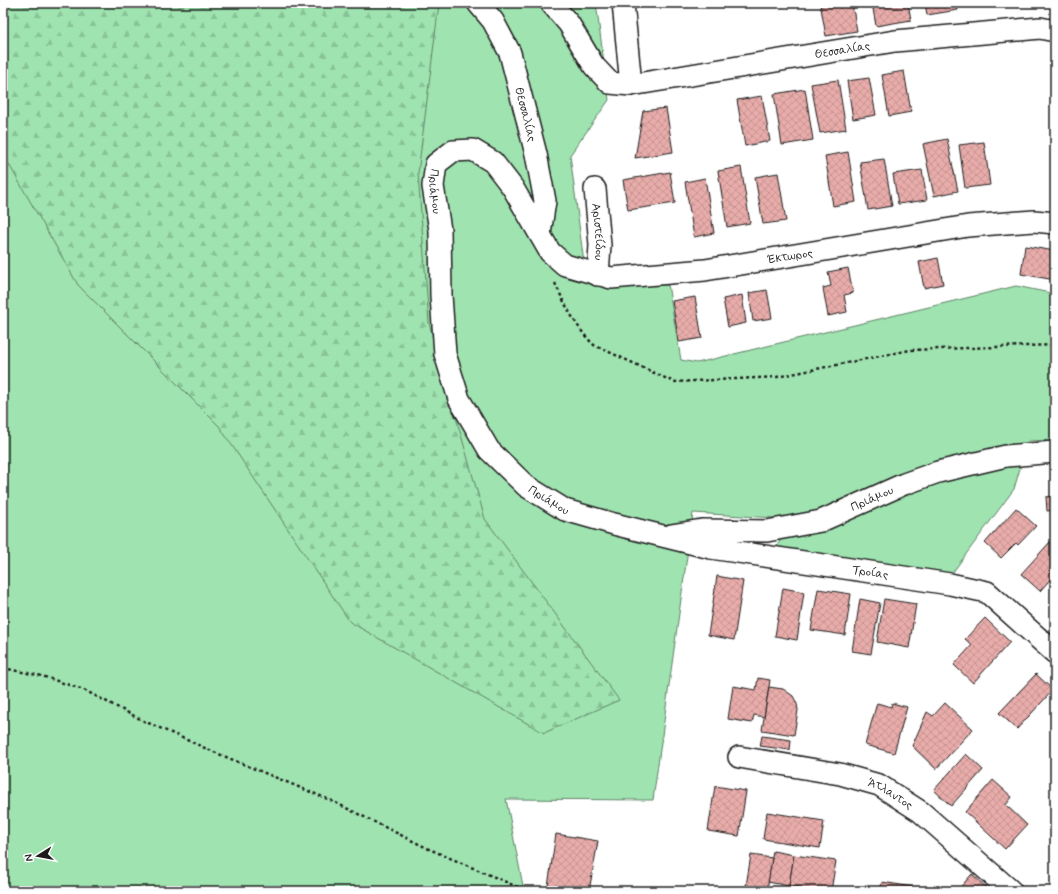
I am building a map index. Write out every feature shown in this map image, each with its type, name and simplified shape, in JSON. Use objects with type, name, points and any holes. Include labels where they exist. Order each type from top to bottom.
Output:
[{"type":"street","name":"Θεσσαλίας","points":[[478,3],[493,21],[510,53],[536,154],[545,201],[540,234]]},
{"type":"street","name":"Θεσσαλίας","points":[[552,3],[569,24],[594,66],[610,82],[631,85],[896,41],[1040,28],[1055,31]]},
{"type":"street","points":[[623,3],[631,85]]},
{"type":"street","name":"Πριάμου","points":[[540,234],[513,188],[493,162],[473,150],[453,151],[436,164],[432,186],[440,230],[441,295],[445,354],[459,399],[489,450],[526,486],[565,510],[663,537],[702,530],[767,531],[821,521],[904,484],[938,472],[1006,456],[1055,452]]},
{"type":"street","name":"Αριστείδου","points":[[595,189],[600,245],[598,275]]},
{"type":"street","name":"Έκτωρος","points":[[540,234],[550,252],[565,265],[611,278],[705,270],[968,226],[1034,221],[1055,223]]},
{"type":"street","name":"Τροίας","points":[[663,537],[710,548],[950,584],[987,592],[1055,653]]},
{"type":"street","name":"Άτλαντος","points":[[739,757],[840,774],[879,785],[921,812],[1011,891]]},
{"type":"path","points":[[550,252],[554,280],[562,298],[585,337],[594,345],[674,382],[777,377],[910,350],[1055,345]]},
{"type":"path","points":[[3,668],[42,676],[84,690],[144,721],[330,800],[429,849],[527,891]]},
{"type":"green space","points":[[3,3],[596,3],[609,100],[570,155],[585,271],[611,287],[668,285],[681,360],[697,363],[1016,286],[1055,294],[1055,440],[1028,441],[1014,489],[950,576],[776,548],[792,519],[693,513],[653,800],[506,799],[524,891],[3,891]]},
{"type":"green space","points":[[3,3],[439,3],[418,173],[429,323],[485,519],[619,700],[544,733],[350,622],[219,426],[78,285],[3,154]]},
{"type":"building","points":[[820,3],[852,3],[857,31],[826,36]]},
{"type":"building","points":[[872,3],[908,3],[911,20],[876,26]]},
{"type":"building","points":[[925,3],[957,3],[958,10],[927,15]]},
{"type":"building","points":[[904,71],[911,112],[889,116],[882,75]]},
{"type":"building","points":[[869,78],[876,115],[853,119],[847,81]]},
{"type":"building","points":[[838,80],[846,129],[820,133],[811,84]]},
{"type":"building","points":[[805,89],[813,140],[782,145],[774,94]]},
{"type":"building","points":[[762,96],[770,141],[745,146],[737,100]]},
{"type":"building","points":[[666,108],[673,152],[635,158],[643,111]]},
{"type":"building","points":[[947,139],[958,191],[934,196],[923,144]]},
{"type":"building","points":[[984,142],[990,185],[965,188],[959,145]]},
{"type":"building","points":[[848,152],[856,202],[833,206],[825,156]]},
{"type":"building","points":[[884,159],[892,206],[868,210],[860,162]]},
{"type":"building","points":[[741,167],[750,223],[727,227],[718,171]]},
{"type":"building","points":[[922,170],[927,200],[898,204],[893,174]]},
{"type":"building","points":[[670,172],[675,203],[628,210],[623,180]]},
{"type":"building","points":[[778,173],[786,221],[763,224],[755,177]]},
{"type":"building","points":[[705,178],[714,233],[694,237],[685,182]]},
{"type":"building","points":[[1025,246],[1055,251],[1055,280],[1021,274]]},
{"type":"building","points":[[938,258],[943,284],[924,288],[919,262]]},
{"type":"building","points":[[848,268],[853,293],[844,295],[847,312],[828,316],[823,288],[831,286],[828,272]]},
{"type":"building","points":[[767,290],[772,318],[753,321],[749,293]]},
{"type":"building","points":[[742,295],[746,323],[728,327],[723,299]]},
{"type":"building","points":[[695,297],[702,338],[679,342],[672,301]]},
{"type":"building","points":[[1055,496],[1055,510],[1047,511],[1046,497]]},
{"type":"building","points":[[1016,508],[1036,526],[1018,545],[1016,543],[1001,558],[985,543]]},
{"type":"building","points":[[1050,542],[1055,547],[1055,574],[1040,591],[1021,574]]},
{"type":"building","points":[[717,576],[743,581],[734,640],[708,635]]},
{"type":"building","points":[[783,588],[804,592],[797,640],[775,636]]},
{"type":"building","points":[[818,589],[851,594],[845,635],[811,630]]},
{"type":"building","points":[[860,599],[880,603],[871,654],[852,651]]},
{"type":"building","points":[[884,599],[916,604],[909,648],[877,642]]},
{"type":"building","points":[[985,618],[1010,642],[973,683],[954,665],[972,645],[965,639]]},
{"type":"building","points":[[1036,674],[1053,690],[1017,729],[999,713]]},
{"type":"building","points":[[758,678],[770,680],[764,717],[754,715],[752,723],[728,719],[733,686],[756,690]]},
{"type":"building","points":[[769,687],[783,689],[793,696],[798,710],[794,735],[762,730]]},
{"type":"building","points":[[877,703],[891,707],[892,703],[907,707],[894,753],[865,745]]},
{"type":"building","points":[[945,703],[973,729],[936,769],[912,746],[927,712],[933,716]]},
{"type":"building","points":[[762,736],[791,740],[790,750],[760,746]]},
{"type":"building","points":[[966,754],[983,770],[951,806],[934,790]]},
{"type":"building","points":[[993,780],[1012,797],[1006,805],[1027,825],[1005,849],[965,812]]},
{"type":"building","points":[[715,786],[746,791],[739,836],[708,831]]},
{"type":"building","points":[[767,812],[824,821],[820,848],[763,839]]},
{"type":"building","points":[[556,834],[598,841],[589,891],[548,886]]},
{"type":"building","points":[[773,851],[794,855],[789,886],[768,882]]},
{"type":"building","points":[[751,855],[772,858],[767,890],[746,886]]},
{"type":"building","points":[[794,855],[836,861],[831,891],[789,886]]},
{"type":"building","points":[[972,874],[990,891],[957,891]]},
{"type":"building","points":[[882,882],[919,888],[919,891],[880,891]]}]
